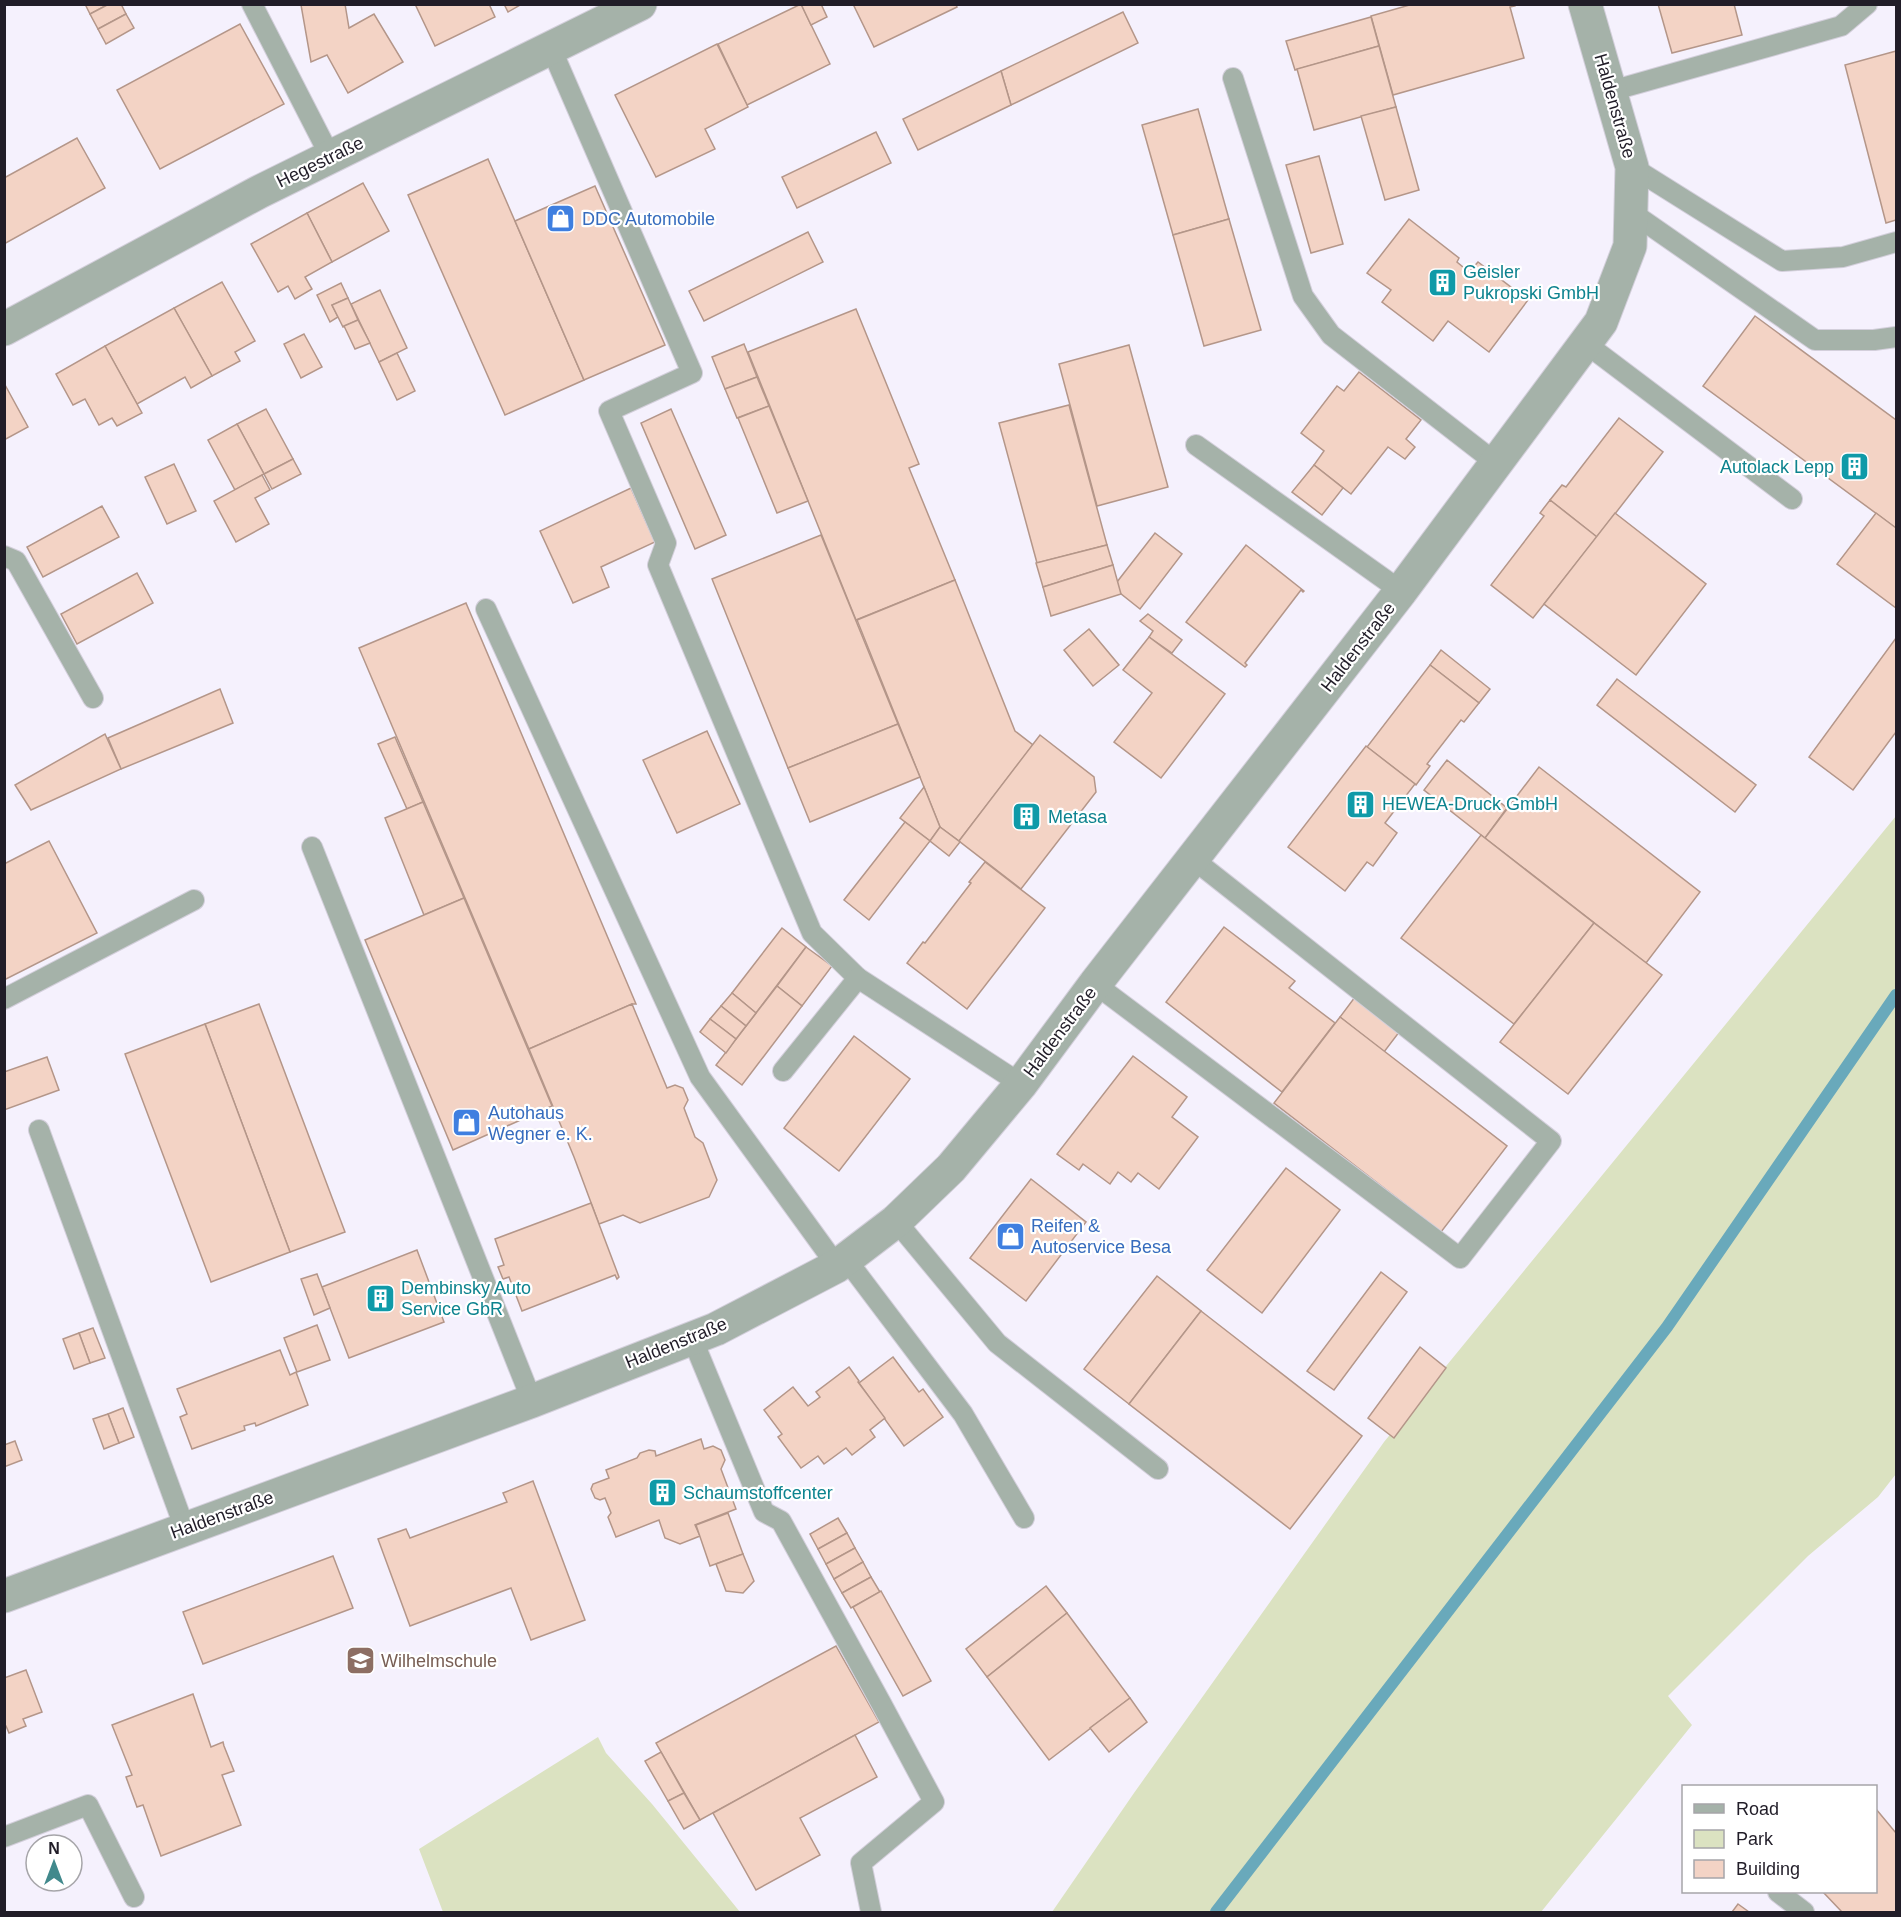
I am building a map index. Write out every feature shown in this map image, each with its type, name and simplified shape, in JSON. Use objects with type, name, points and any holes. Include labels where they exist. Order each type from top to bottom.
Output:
[{"type":"street","name":"Hegestraße","points":[[4,329],[259,192],[640,4]]},
{"type":"street","name":"Haldenstraße","points":[[4,1596],[532,1401],[716,1329],[842,1262],[896,1221],[951,1168],[1022,1084],[1095,984],[1401,591],[1601,322],[1630,246],[1632,167],[1585,4]]},
{"type":"lane","points":[[252,4],[330,156]]},
{"type":"lane","points":[[1611,91],[1841,26],[1867,4]]},
{"type":"lane","points":[[551,48],[692,373],[609,411],[666,543],[657,565],[812,933],[858,978],[1022,1084]]},
{"type":"lane","points":[[1233,78],[1303,296],[1330,335],[1496,463]]},
{"type":"lane","points":[[1632,167],[1782,261],[1843,257],[1896,242]]},
{"type":"lane","points":[[1631,212],[1815,340],[1874,340],[1896,337]]},
{"type":"lane","points":[[1585,343],[1792,499]]},
{"type":"lane","points":[[1196,445],[1401,591]]},
{"type":"lane","points":[[4,556],[16,561],[93,698]]},
{"type":"lane","points":[[486,609],[700,1077],[842,1262],[963,1414],[1024,1518]]},
{"type":"lane","points":[[312,847],[532,1401]]},
{"type":"lane","points":[[1095,984],[1460,1258],[1538,1159],[1551,1141],[1193,859]]},
{"type":"lane","points":[[4,999],[194,900]]},
{"type":"lane","points":[[783,1071],[858,978]]},
{"type":"lane","points":[[39,1130],[186,1529]]},
{"type":"lane","points":[[896,1221],[997,1343],[1158,1470]]},
{"type":"lane","points":[[692,1338],[764,1512],[781,1521],[934,1802],[861,1863],[871,1912]]},
{"type":"lane","points":[[4,1837],[88,1805],[134,1897]]},
{"type":"lane","points":[[1779,1893],[1804,1912]]},
{"type":"green space","points":[[1896,816],[1896,1474],[1878,1497],[1808,1556],[1668,1696],[1692,1725],[1541,1912],[1052,1912],[1384,1442]]},
{"type":"green space","points":[[598,1737],[606,1753],[652,1804],[740,1912],[443,1912],[419,1849]]},
{"type":"building","points":[[85,4],[109,4],[90,14]]},
{"type":"building","points":[[109,4],[121,4],[126,14],[98,29],[90,14]]},
{"type":"building","points":[[345,4],[349,28],[374,14],[403,62],[348,93],[327,55],[311,62],[301,5]]},
{"type":"building","points":[[415,4],[489,4],[495,17],[435,46]]},
{"type":"building","points":[[504,4],[522,4],[508,12]]},
{"type":"building","points":[[801,4],[830,64],[747,105],[718,44]]},
{"type":"building","points":[[801,4],[821,4],[827,17],[811,25]]},
{"type":"building","points":[[853,4],[956,4],[957,7],[874,47]]},
{"type":"building","points":[[1413,4],[1515,4],[1510,7],[1524,58],[1393,95],[1371,16]]},
{"type":"building","points":[[1658,4],[1734,4],[1742,35],[1672,53]]},
{"type":"building","points":[[1123,12],[1138,43],[1011,105],[1001,71]]},
{"type":"building","points":[[126,14],[134,28],[106,44],[98,29]]},
{"type":"building","points":[[1371,17],[1379,46],[1295,70],[1286,41]]},
{"type":"building","points":[[240,24],[284,104],[160,169],[117,90]]},
{"type":"building","points":[[717,44],[748,107],[705,129],[715,149],[656,177],[615,95]]},
{"type":"building","points":[[1379,46],[1396,107],[1314,130],[1297,69]]},
{"type":"building","points":[[1896,51],[1896,220],[1886,223],[1845,65]]},
{"type":"building","points":[[1001,71],[1011,105],[918,150],[903,119]]},
{"type":"building","points":[[1396,107],[1419,190],[1385,200],[1361,116]]},
{"type":"building","points":[[1198,109],[1229,219],[1173,235],[1142,125]]},
{"type":"building","points":[[876,132],[891,163],[797,208],[782,177]]},
{"type":"building","points":[[77,138],[105,188],[4,244],[4,178]]},
{"type":"building","points":[[1319,156],[1343,244],[1311,253],[1286,165]]},
{"type":"building","points":[[488,159],[584,380],[505,415],[408,195]]},
{"type":"building","points":[[363,183],[389,231],[332,262],[307,213]]},
{"type":"building","points":[[595,186],[665,345],[584,380],[515,221]]},
{"type":"building","points":[[307,213],[332,262],[305,277],[312,289],[295,299],[288,286],[278,292],[251,244]]},
{"type":"building","points":[[1229,219],[1261,330],[1204,346],[1173,235]]},
{"type":"building","name":"Geisler Pukropski GmbH","points":[[1409,219],[1459,258],[1457,262],[1469,272],[1478,262],[1528,300],[1489,352],[1448,321],[1433,341],[1382,302],[1391,290],[1367,273]]},
{"type":"building","points":[[808,232],[823,262],[704,321],[689,291]]},
{"type":"building","points":[[222,282],[255,341],[235,352],[240,361],[212,376],[174,308]]},
{"type":"building","points":[[341,283],[348,298],[332,305],[338,317],[330,322],[317,295]]},
{"type":"building","points":[[380,290],[407,348],[379,362],[351,304]]},
{"type":"building","points":[[348,298],[358,320],[343,327],[332,305]]},
{"type":"building","points":[[174,308],[212,376],[191,388],[185,377],[137,404],[105,346]]},
{"type":"building","points":[[856,309],[919,464],[909,468],[955,580],[856,620],[748,352]]},
{"type":"building","name":"Autolack Lepp","points":[[1755,316],[1896,420],[1896,528],[1703,386]]},
{"type":"building","points":[[358,320],[370,343],[355,349],[344,326]]},
{"type":"building","points":[[304,334],[322,367],[301,378],[284,344]]},
{"type":"building","points":[[744,344],[757,377],[725,389],[712,357]]},
{"type":"building","points":[[1129,345],[1168,487],[1097,506],[1059,364]]},
{"type":"building","points":[[105,346],[142,413],[117,426],[112,418],[99,425],[85,399],[73,405],[56,374]]},
{"type":"building","points":[[397,353],[415,391],[397,400],[379,362]]},
{"type":"building","points":[[1359,372],[1421,420],[1406,439],[1415,447],[1405,459],[1388,447],[1351,494],[1314,465],[1324,451],[1301,433],[1337,386],[1344,391]]},
{"type":"building","points":[[757,377],[769,406],[737,418],[725,389]]},
{"type":"building","points":[[4,383],[28,427],[4,440]]},
{"type":"building","points":[[1069,405],[1107,545],[1037,563],[999,423]]},
{"type":"building","points":[[769,406],[808,501],[777,513],[738,418]]},
{"type":"building","points":[[266,409],[293,459],[264,474],[237,424]]},
{"type":"building","points":[[671,409],[726,535],[695,549],[641,423]]},
{"type":"building","points":[[1619,418],[1663,452],[1597,537],[1550,500],[1562,485],[1566,487]]},
{"type":"building","points":[[237,424],[264,474],[235,490],[208,440]]},
{"type":"building","points":[[293,459],[301,474],[272,489],[264,474]]},
{"type":"building","points":[[174,464],[196,511],[167,524],[145,477]]},
{"type":"building","points":[[1314,465],[1343,488],[1322,515],[1292,492]]},
{"type":"building","points":[[262,475],[270,490],[255,498],[269,524],[236,542],[214,501]]},
{"type":"building","points":[[631,488],[655,542],[601,567],[609,587],[573,603],[540,531]]},
{"type":"building","points":[[1550,500],[1597,537],[1533,618],[1491,585],[1544,516],[1540,513]]},
{"type":"building","points":[[102,506],[119,537],[43,577],[27,547]]},
{"type":"building","points":[[1615,513],[1706,584],[1636,675],[1544,604]]},
{"type":"building","points":[[1876,513],[1896,528],[1896,608],[1837,564]]},
{"type":"building","points":[[1155,533],[1182,554],[1140,609],[1120,593],[1117,582]]},
{"type":"building","points":[[821,535],[898,724],[788,768],[712,579]]},
{"type":"building","points":[[1107,545],[1113,565],[1043,587],[1036,563]]},
{"type":"building","points":[[1246,545],[1304,591],[1301,590],[1245,663],[1247,665],[1245,667],[1186,622]]},
{"type":"building","points":[[1113,565],[1121,594],[1051,616],[1043,587]]},
{"type":"building","points":[[137,573],[153,603],[77,644],[61,614]]},
{"type":"building","points":[[955,580],[1015,731],[1033,745],[959,841],[940,827],[857,620]]},
{"type":"building","points":[[466,603],[636,1004],[529,1049],[359,648]]},
{"type":"building","points":[[1148,614],[1182,640],[1172,653],[1149,637],[1153,631],[1140,621]]},
{"type":"building","points":[[1089,629],[1119,665],[1093,686],[1064,650]]},
{"type":"building","points":[[1149,637],[1225,694],[1161,778],[1114,742],[1152,693],[1123,670]]},
{"type":"building","points":[[1896,638],[1896,732],[1853,790],[1809,757]]},
{"type":"building","points":[[1441,650],[1490,689],[1479,703],[1430,665]]},
{"type":"building","points":[[1430,665],[1479,703],[1464,722],[1461,720],[1427,764],[1430,766],[1416,785],[1367,747]]},
{"type":"building","points":[[1617,679],[1756,785],[1735,812],[1597,705]]},
{"type":"building","points":[[220,689],[233,723],[121,769],[108,738]]},
{"type":"building","points":[[898,724],[920,777],[810,822],[788,768]]},
{"type":"building","points":[[707,731],[740,804],[677,833],[643,760]]},
{"type":"building","points":[[105,734],[121,769],[31,810],[15,785]]},
{"type":"building","name":"Metasa","points":[[1040,735],[1094,777],[1096,792],[1021,889],[959,841]]},
{"type":"building","points":[[395,737],[423,802],[407,809],[378,744]]},
{"type":"building","name":"HEWEA-Druck GmbH","points":[[1366,746],[1415,784],[1385,823],[1397,833],[1373,866],[1367,862],[1345,891],[1288,847]]},
{"type":"building","points":[[1447,760],[1507,808],[1485,838],[1424,790]]},
{"type":"building","points":[[1539,767],[1700,892],[1646,963],[1485,838]]},
{"type":"building","points":[[924,787],[940,827],[930,841],[900,818]]},
{"type":"building","points":[[423,802],[464,898],[424,915],[385,818]]},
{"type":"building","points":[[905,822],[930,841],[869,920],[844,900]]},
{"type":"building","points":[[940,827],[960,842],[949,856],[930,841]]},
{"type":"building","points":[[1481,835],[1594,923],[1514,1024],[1401,938]]},
{"type":"building","points":[[49,841],[97,933],[4,980],[4,864]]},
{"type":"building","points":[[985,862],[1045,908],[967,1009],[907,963],[923,942],[925,943]]},
{"type":"building","points":[[464,898],[552,1106],[453,1150],[365,940]]},
{"type":"building","points":[[1594,923],[1662,975],[1568,1094],[1500,1042]]},
{"type":"building","points":[[1224,927],[1295,981],[1289,988],[1335,1023],[1282,1092],[1166,1002]]},
{"type":"building","points":[[782,928],[806,947],[756,1013],[732,993]]},
{"type":"building","points":[[806,947],[832,966],[802,1006],[777,986]]},
{"type":"building","points":[[777,986],[802,1006],[742,1085],[716,1065]]},
{"type":"building","points":[[732,993],[756,1013],[746,1026],[721,1006]]},
{"type":"building","points":[[1355,997],[1400,1031],[1384,1052],[1340,1017]]},
{"type":"building","points":[[259,1004],[345,1232],[290,1252],[205,1024]]},
{"type":"building","points":[[632,1004],[667,1088],[675,1085],[683,1088],[688,1100],[684,1108],[695,1137],[703,1143],[717,1180],[709,1197],[640,1223],[623,1215],[599,1224],[529,1049]]},
{"type":"building","points":[[721,1006],[746,1026],[736,1039],[710,1019]]},
{"type":"building","points":[[1340,1017],[1507,1146],[1441,1232],[1274,1103]]},
{"type":"building","points":[[710,1019],[736,1039],[726,1053],[700,1032]]},
{"type":"building","points":[[205,1024],[290,1252],[211,1282],[125,1054]]},
{"type":"building","points":[[854,1036],[910,1079],[839,1171],[784,1128]]},
{"type":"building","points":[[1133,1056],[1187,1097],[1172,1117],[1198,1137],[1159,1189],[1138,1173],[1131,1182],[1118,1172],[1110,1184],[1083,1164],[1079,1170],[1057,1154]]},
{"type":"building","points":[[47,1057],[59,1090],[4,1110],[4,1072]]},
{"type":"building","points":[[1286,1168],[1340,1210],[1262,1313],[1207,1270]]},
{"type":"building","points":[[1031,1179],[1086,1222],[1026,1301],[970,1258]]},
{"type":"building","points":[[591,1203],[619,1277],[617,1279],[615,1275],[522,1311],[509,1277],[503,1279],[498,1267],[504,1265],[495,1239]]},
{"type":"building","name":"Dembinsky Auto Service GbR","points":[[417,1250],[444,1322],[349,1358],[322,1287]]},
{"type":"building","points":[[1381,1272],[1407,1292],[1334,1390],[1307,1371]]},
{"type":"building","points":[[317,1274],[330,1308],[314,1315],[301,1279]]},
{"type":"building","points":[[1157,1276],[1201,1311],[1129,1404],[1084,1369]]},
{"type":"building","points":[[1201,1311],[1362,1436],[1290,1529],[1129,1404]]},
{"type":"building","points":[[317,1325],[330,1360],[297,1372],[284,1338]]},
{"type":"building","points":[[93,1328],[105,1358],[90,1363],[79,1333]]},
{"type":"building","points":[[79,1333],[90,1363],[74,1369],[63,1339]]},
{"type":"building","points":[[1420,1347],[1446,1368],[1394,1438],[1368,1418]]},
{"type":"building","points":[[280,1350],[290,1375],[296,1372],[308,1405],[256,1426],[255,1423],[244,1426],[245,1430],[192,1449],[180,1417],[187,1414],[177,1389]]},
{"type":"building","points":[[893,1357],[919,1392],[923,1389],[943,1417],[904,1446],[859,1383]]},
{"type":"building","points":[[849,1367],[885,1418],[870,1430],[875,1437],[852,1455],[846,1448],[824,1464],[818,1456],[801,1468],[778,1437],[782,1434],[764,1410],[793,1387],[808,1406],[820,1397],[816,1392]]},
{"type":"building","points":[[123,1408],[134,1437],[119,1443],[108,1414]]},
{"type":"building","points":[[108,1414],[119,1443],[104,1449],[93,1419]]},
{"type":"building","name":"Schaumstoffcenter","points":[[701,1439],[704,1449],[713,1446],[721,1450],[725,1460],[721,1469],[736,1509],[695,1525],[700,1536],[680,1544],[665,1538],[659,1520],[616,1537],[608,1517],[611,1513],[605,1498],[600,1500],[595,1498],[591,1489],[593,1484],[609,1478],[606,1470],[637,1458],[640,1453],[655,1451],[656,1456]]},
{"type":"building","points":[[15,1441],[22,1460],[4,1467],[4,1445]]},
{"type":"building","points":[[533,1481],[585,1620],[531,1640],[511,1588],[410,1626],[378,1539],[406,1529],[410,1538],[507,1502],[503,1493]]},
{"type":"building","points":[[728,1513],[743,1554],[710,1566],[696,1525]]},
{"type":"building","points":[[838,1518],[847,1533],[818,1549],[810,1534]]},
{"type":"building","points":[[847,1533],[855,1548],[826,1564],[818,1549]]},
{"type":"building","points":[[855,1548],[863,1562],[834,1579],[826,1564]]},
{"type":"building","points":[[743,1554],[754,1581],[743,1593],[726,1591],[716,1564]]},
{"type":"building","points":[[333,1556],[353,1608],[203,1664],[183,1612]]},
{"type":"building","points":[[863,1562],[871,1577],[842,1593],[834,1579]]},
{"type":"building","points":[[871,1577],[880,1592],[851,1608],[842,1593]]},
{"type":"building","points":[[1046,1586],[1067,1613],[987,1677],[966,1649]]},
{"type":"building","points":[[881,1591],[931,1681],[903,1696],[853,1607]]},
{"type":"building","points":[[1067,1613],[1130,1698],[1049,1760],[987,1677]]},
{"type":"building","points":[[836,1646],[879,1722],[700,1820],[656,1743]]},
{"type":"building","points":[[26,1670],[42,1712],[23,1719],[26,1726],[9,1733],[4,1726],[4,1678]]},
{"type":"building","points":[[193,1694],[211,1747],[223,1742],[234,1771],[222,1775],[241,1825],[161,1856],[143,1805],[137,1807],[126,1777],[132,1775],[112,1725]]},
{"type":"building","points":[[1130,1698],[1147,1722],[1109,1752],[1090,1728]]},
{"type":"building","points":[[855,1735],[877,1777],[800,1818],[820,1855],[756,1890],[713,1813]]},
{"type":"building","points":[[661,1752],[684,1793],[668,1801],[645,1761]]},
{"type":"building","points":[[684,1793],[700,1820],[684,1829],[668,1801]]},
{"type":"building","points":[[1877,1810],[1896,1833],[1896,1912],[1842,1912],[1824,1893],[1877,1893]]},
{"type":"building","points":[[1738,1904],[1749,1912],[1732,1912]]},
{"type":"waterway","points":[[1216,1912],[1667,1327],[1896,995]]},
{"type":"place","name":"DDC Automobile","points":[[561,219]]},
{"type":"place","name":"Geisler Pukropski GmbH","points":[[1442,282]]},
{"type":"place","name":"Autolack Lepp","points":[[1855,467]]},
{"type":"place","name":"HEWEA-Druck GmbH","points":[[1361,804]]},
{"type":"place","name":"Metasa","points":[[1027,817]]},
{"type":"place","name":"Autohaus Wegner e. K.","points":[[467,1123]]},
{"type":"place","name":"Reifen & Autoservice Besa","points":[[1010,1236]]},
{"type":"place","name":"Dembinsky Auto Service GbR","points":[[380,1298]]},
{"type":"place","name":"Schaumstoffcenter","points":[[662,1493]]},
{"type":"place","name":"Wilhelmschule","points":[[360,1661]]}]
